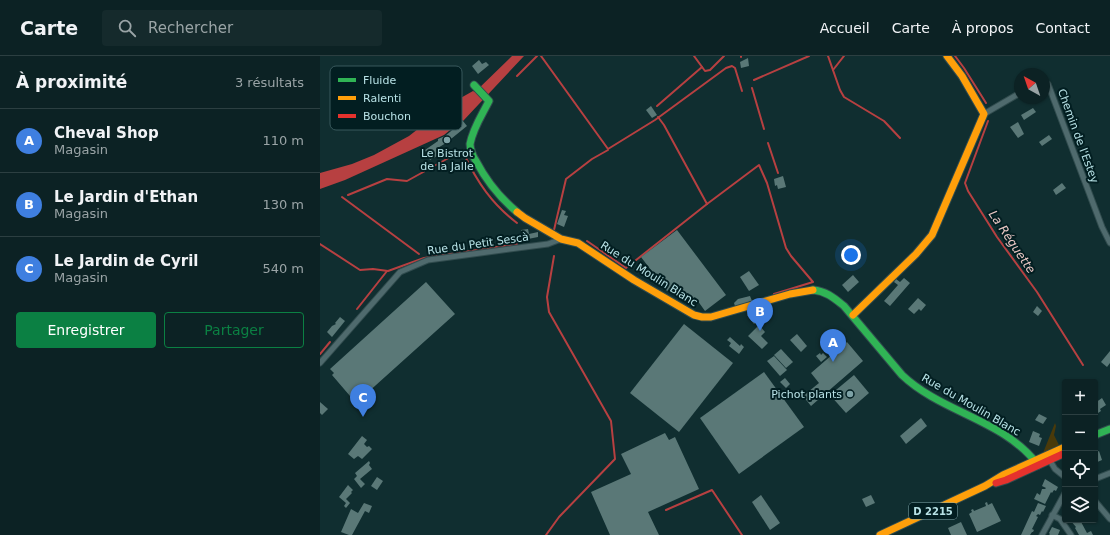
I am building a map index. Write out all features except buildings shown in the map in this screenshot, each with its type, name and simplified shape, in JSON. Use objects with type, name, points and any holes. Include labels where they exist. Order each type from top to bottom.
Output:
[{"type":"street","points":[[947,56],[962,76],[984,114]]},
{"type":"street","name":"Rue du Moulin Blanc","points":[[474,85],[489,101],[489,104],[471,140],[470,146],[476,163],[494,190],[504,201],[525,218],[561,239],[578,243],[634,280],[694,315],[710,317],[788,295],[812,291],[821,291],[835,297],[899,371],[912,383],[930,396],[1016,443],[1033,456],[1037,463]]},
{"type":"street","name":"Chemin de l'Estey","points":[[1050,89],[1102,227],[1110,243]]},
{"type":"street","points":[[852,315],[916,254],[932,235],[984,114],[1014,96]]},
{"type":"street","name":"Rue du Petit Sescà","points":[[320,363],[400,272],[428,260],[543,244],[561,239]]},
{"type":"street","points":[[1098,435],[1110,429]]},
{"type":"street","name":"D 2215","points":[[1048,458],[1062,448]]},
{"type":"street","name":"D 2215","points":[[880,535],[985,486],[1003,475],[1062,454]]},
{"type":"street","points":[[1048,458],[1055,469],[1062,475]]},
{"type":"street","points":[[1098,478],[1110,473]]},
{"type":"street","points":[[1042,535],[1062,498]]},
{"type":"street","points":[[1098,505],[1110,519]]},
{"type":"street","points":[[1052,515],[1060,519],[1071,535]]},
{"type":"shaded area","points":[[512,56],[524,56],[463,121],[462,97],[473,91],[475,92]]},
{"type":"shaded area","points":[[417,130],[450,130],[444,135],[345,180],[320,189],[320,173],[352,164],[374,155],[409,136]]},
{"type":"shaded area","points":[[1055,423],[1056,426],[1054,435],[1059,445],[1043,453]]},
{"type":"waterway","points":[[517,76],[537,56]]},
{"type":"waterway","points":[[541,56],[608,149],[655,120],[726,68],[732,66],[735,68],[742,91]]},
{"type":"waterway","points":[[694,56],[705,71],[710,70],[724,56]]},
{"type":"waterway","points":[[754,80],[809,56]]},
{"type":"waterway","points":[[828,56],[844,97],[884,121],[900,138]]},
{"type":"waterway","points":[[833,70],[844,56]]},
{"type":"waterway","name":"La Réguette","points":[[955,56],[986,103]]},
{"type":"waterway","points":[[657,106],[702,67]]},
{"type":"waterway","points":[[752,88],[764,129]]},
{"type":"waterway","points":[[658,117],[664,125],[707,204],[759,165],[767,183],[786,248],[813,282],[774,294]]},
{"type":"waterway","name":"La Réguette","points":[[988,121],[965,183],[968,191],[997,237],[1037,292],[1083,365]]},
{"type":"waterway","points":[[768,143],[778,173]]},
{"type":"waterway","points":[[348,195],[387,179],[407,181],[463,150]]},
{"type":"waterway","points":[[554,230],[566,179],[592,159],[608,150]]},
{"type":"waterway","points":[[464,154],[474,174],[486,192],[500,208],[517,223]]},
{"type":"waterway","points":[[342,197],[419,254]]},
{"type":"waterway","points":[[587,241],[626,268],[707,204]]},
{"type":"waterway","points":[[320,244],[360,270],[373,269],[388,271],[424,258],[517,244]]},
{"type":"waterway","points":[[546,535],[559,517],[615,459],[611,421],[549,312],[547,297],[554,256]]},
{"type":"waterway","points":[[357,309],[387,271]]},
{"type":"waterway","points":[[320,354],[330,342]]},
{"type":"waterway","points":[[666,510],[712,490],[742,535]]},
{"type":"traffic: fast","points":[[474,85],[489,101],[473,132],[470,144],[472,153],[494,189],[517,212]]},
{"type":"traffic: fast","points":[[813,290],[826,293],[844,306],[902,375],[918,388],[935,399],[1008,437],[1024,450],[1038,465]]},
{"type":"traffic: fast","points":[[1098,434],[1110,429]]},
{"type":"traffic: slow","points":[[853,315],[916,254],[932,235],[984,114],[962,76],[947,56]]},
{"type":"traffic: slow","points":[[517,212],[561,239],[578,243],[634,280],[694,315],[711,317],[790,294],[813,290]]},
{"type":"traffic: slow","points":[[880,535],[985,486],[1003,475],[1062,448]]},
{"type":"traffic: jam","points":[[996,483],[1006,480],[1062,454]]},
{"type":"place","name":"Le Bistrot de la Jalle","points":[[447,140]]},
{"type":"place","name":"Le Jardin d'Ethan","points":[[760,331]]},
{"type":"place","name":"Cheval Shop","points":[[833,362]]},
{"type":"place","name":"Pichot plants","points":[[850,394]]},
{"type":"place","name":"Le Jardin de Cyril","points":[[363,417]]}]
